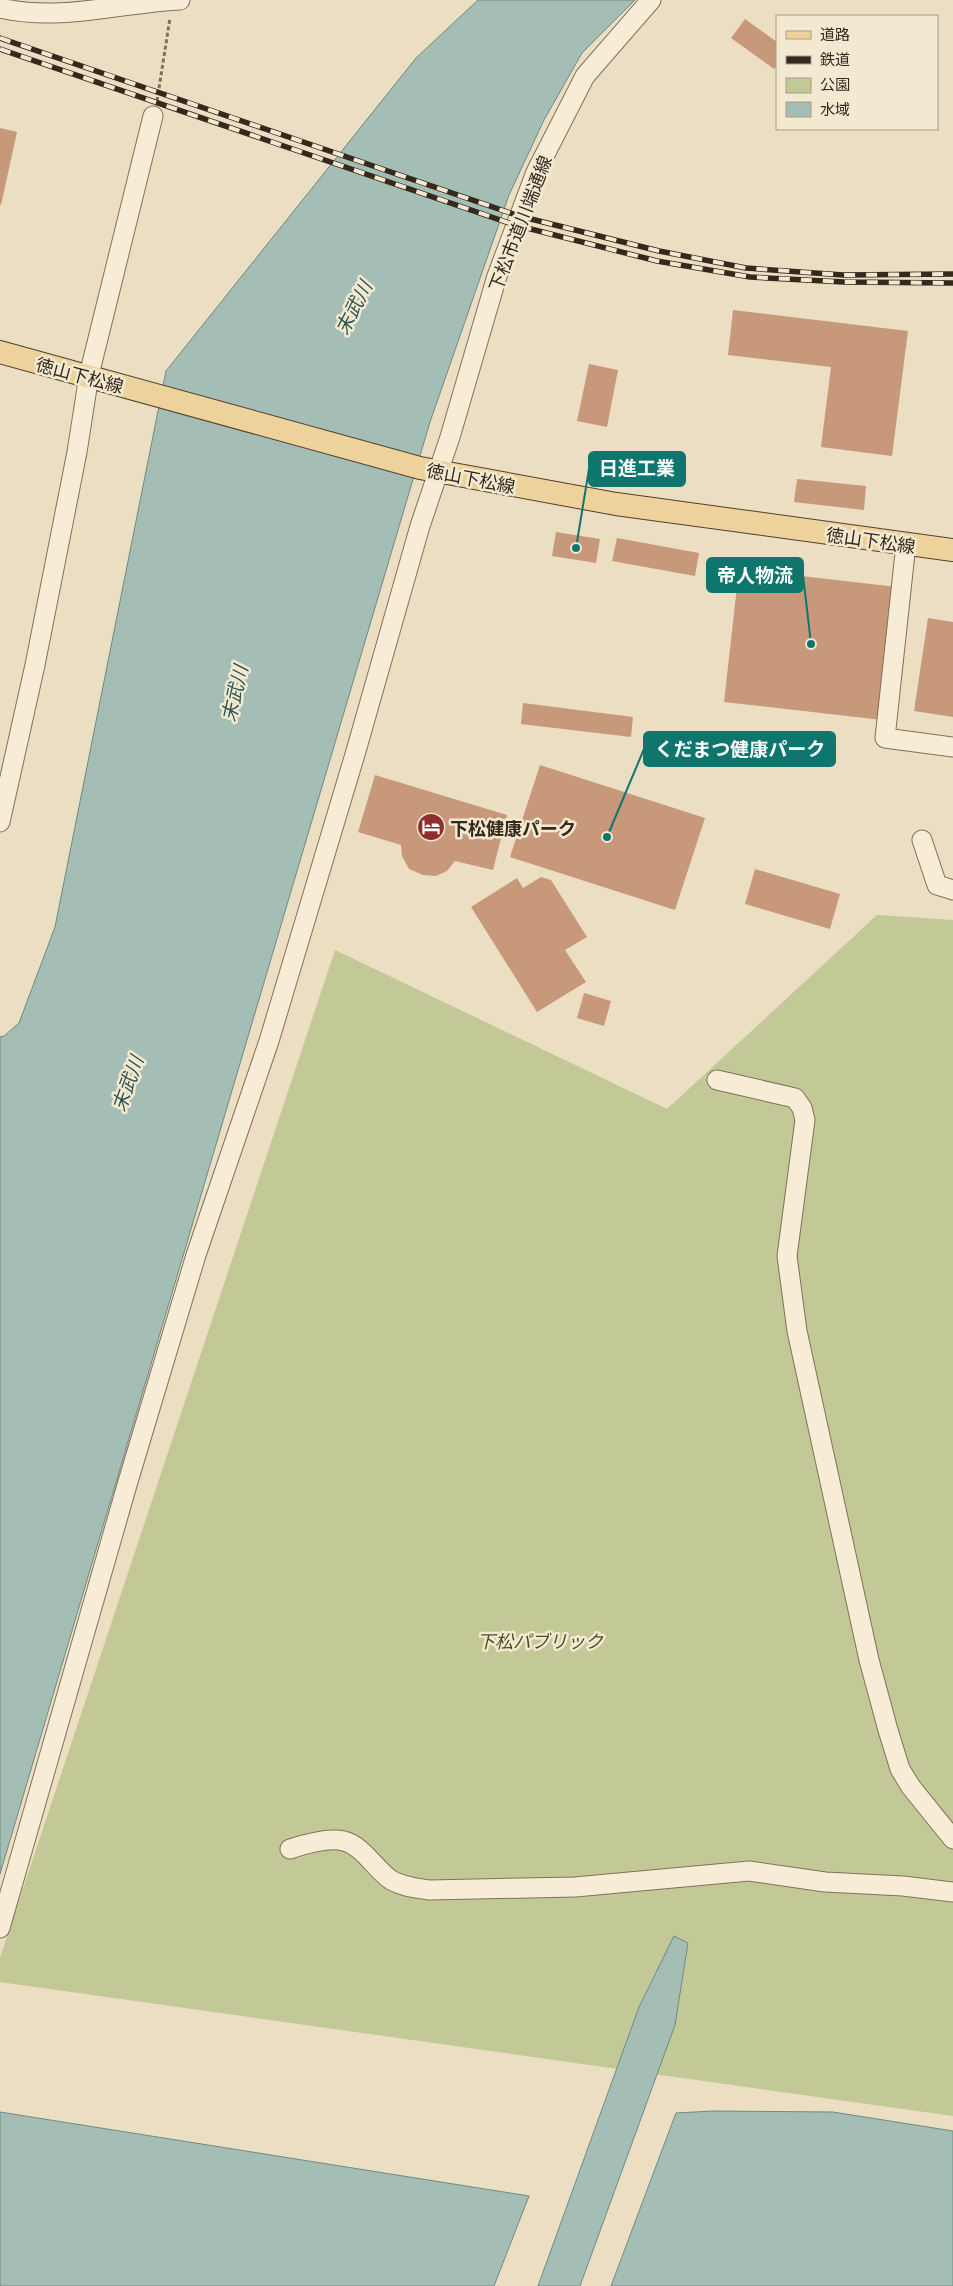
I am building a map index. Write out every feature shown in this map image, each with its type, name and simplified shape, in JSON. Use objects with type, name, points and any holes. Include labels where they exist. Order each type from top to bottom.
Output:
[{"type":"main road","name":"徳山下松線","points":[[0,352],[429,470],[616,504],[953,550]]},
{"type":"street","points":[[0,8],[22,13],[54,15],[180,0]]},
{"type":"street","name":"下松市道川端通線","points":[[0,1928],[196,1254],[269,1041],[356,751],[420,526],[429,470],[497,276],[536,172],[585,76],[651,0]]},
{"type":"street","points":[[0,822],[39,645],[77,452],[89,376],[153,116]]},
{"type":"street","points":[[906,544],[885,738],[953,746]]},
{"type":"street","points":[[922,840],[937,885],[953,890]]},
{"type":"street","points":[[717,1080],[795,1098],[802,1108],[805,1120],[787,1256],[799,1341],[869,1660],[900,1769],[911,1787],[953,1839]]},
{"type":"street","points":[[290,1848],[343,1840],[356,1847],[392,1880],[405,1886],[429,1890],[575,1887],[749,1871],[825,1882],[903,1886],[953,1892]]},
{"type":"path","points":[[153,116],[172,0]]},
{"type":"green space","name":"下松パブリック","points":[[877,915],[953,920],[953,2116],[0,1982],[0,1958],[335,950],[667,1109]]},
{"type":"water","name":"末武川","points":[[478,0],[635,0],[582,53],[544,120],[509,195],[430,422],[0,1874],[0,1037],[4,1036],[19,1023],[55,927],[166,371],[416,58]]},
{"type":"water","points":[[674,1936],[688,1943],[675,2025],[580,2286],[538,2286],[639,2007]]},
{"type":"water","points":[[712,2111],[833,2112],[953,2131],[953,2286],[611,2286],[676,2113]]},
{"type":"water","points":[[0,2112],[529,2196],[494,2286],[0,2286]]},
{"type":"building","points":[[745,19],[776,41],[776,66],[774,69],[731,38]]},
{"type":"building","points":[[0,128],[17,132],[1,205],[0,205]]},
{"type":"building","points":[[733,310],[908,331],[892,456],[821,447],[831,367],[728,355]]},
{"type":"building","points":[[589,364],[618,370],[607,427],[577,421]]},
{"type":"building","points":[[797,479],[866,486],[864,510],[794,502]]},
{"type":"building","points":[[556,532],[600,539],[596,563],[552,556]]},
{"type":"building","points":[[617,538],[699,553],[695,576],[612,561]]},
{"type":"building","points":[[739,569],[897,587],[882,720],[724,702]]},
{"type":"building","points":[[928,618],[953,622],[953,717],[914,711]]},
{"type":"building","points":[[523,703],[633,717],[631,737],[521,724]]},
{"type":"building","points":[[540,765],[705,818],[675,910],[510,857]]},
{"type":"building","points":[[375,775],[507,815],[493,870],[455,861],[447,871],[436,876],[423,875],[409,869],[402,856],[401,845],[358,832]]},
{"type":"building","points":[[755,869],[840,894],[830,929],[745,904]]},
{"type":"building","points":[[541,877],[551,880],[587,937],[565,950],[586,982],[537,1012],[471,907],[517,878],[523,888]]},
{"type":"building","points":[[584,993],[611,1001],[604,1026],[577,1018]]},
{"type":"railway","points":[[0,38],[519,216],[659,251],[746,268],[843,275],[953,274]]},
{"type":"railway","points":[[0,49],[515,225],[657,261],[750,277],[844,282],[953,283]]},
{"type":"place","name":"日進工業","points":[[576,548]]},
{"type":"place","name":"帝人物流","points":[[811,644]]},
{"type":"place","name":"下松健康パーク","points":[[431,827]]},
{"type":"place","name":"くだまつ健康パーク","points":[[607,837]]}]
